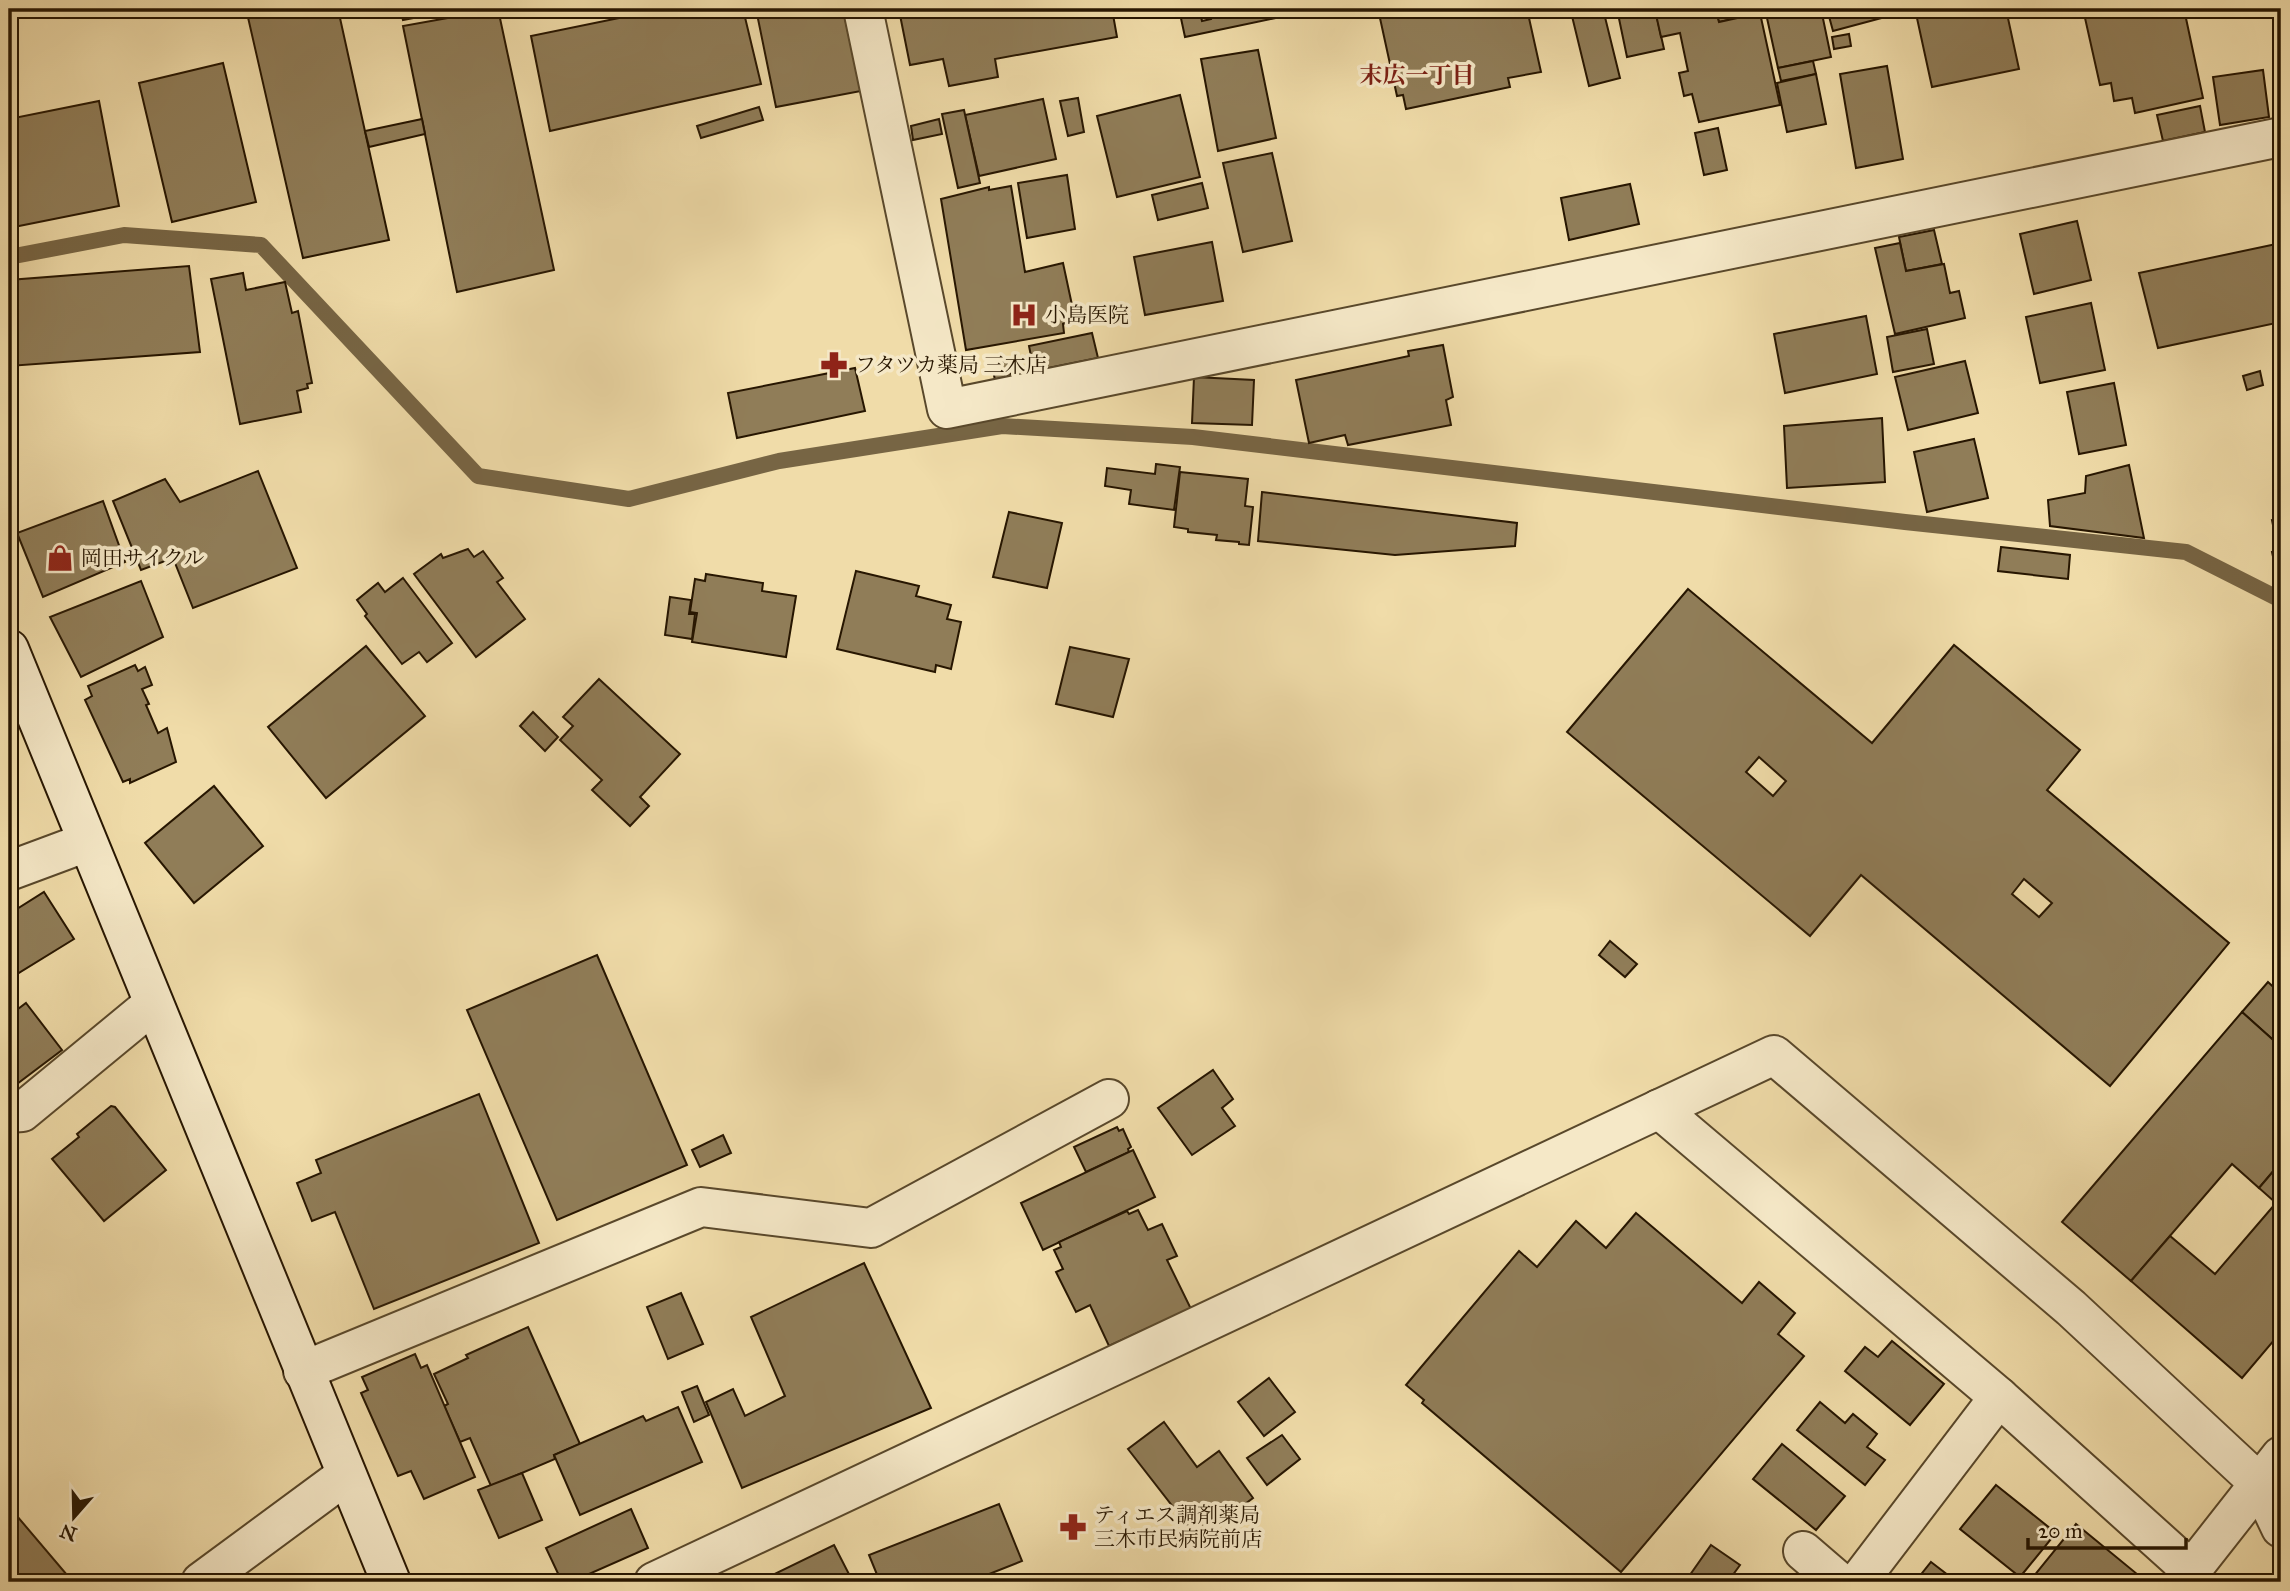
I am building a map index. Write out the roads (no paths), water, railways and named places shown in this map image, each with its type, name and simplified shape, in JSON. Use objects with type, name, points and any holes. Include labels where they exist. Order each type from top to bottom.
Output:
[{"type":"street","points":[[863,9],[947,409],[2281,137]]},
{"type":"street","points":[[9,649],[391,1582]]},
{"type":"street","points":[[9,871],[87,842]]},
{"type":"street","points":[[9,1113],[22,1112],[153,1004]]},
{"type":"street","points":[[654,1582],[1774,1055],[2071,1308],[2270,1470],[2281,1528]]},
{"type":"street","points":[[303,1371],[701,1207],[871,1228],[1109,1099]]},
{"type":"street","points":[[1659,1109],[1999,1397],[2187,1576],[2270,1470]]},
{"type":"street","points":[[1858,1582],[1999,1397]]},
{"type":"street","points":[[201,1582],[346,1475]]},
{"type":"street","points":[[1803,1551],[1839,1582]]},
{"type":"waterway","points":[[9,257],[124,235],[261,245],[478,476],[629,499],[779,461],[1002,426],[1193,437],[1905,522],[2186,552],[2281,600]]},
{"type":"place","name":"小島医院","points":[[1024,315]]},
{"type":"place","name":"フタツカ薬局 三木店","points":[[834,365]]},
{"type":"place","name":"岡田サイクル","points":[[60,558]]},
{"type":"place","name":"ティエス調剤薬局 三木市民病院前店","points":[[1073,1527]]},
{"type":"district","name":"末広一丁目","points":[[1417,75]]}]
